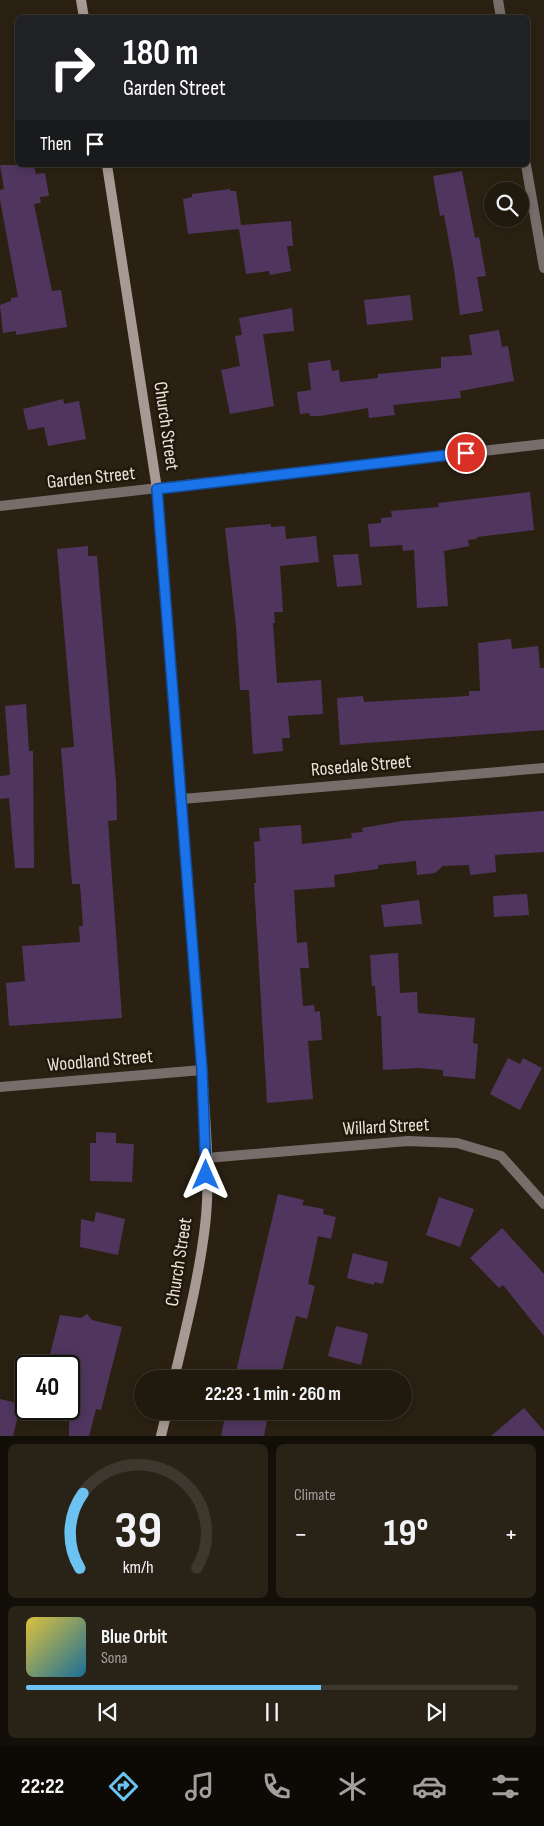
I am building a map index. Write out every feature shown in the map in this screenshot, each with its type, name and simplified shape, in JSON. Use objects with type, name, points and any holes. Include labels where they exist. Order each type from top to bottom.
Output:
[{"type":"street","points":[[81,0],[84,15]]},
{"type":"street","points":[[498,0],[500,15]]},
{"type":"street","name":"Church Street","points":[[107,167],[157,489],[202,1070],[207,1158],[205,1225],[196,1280],[176,1370]]},
{"type":"street","points":[[526,167],[544,268]]},
{"type":"street","name":"Garden Street","points":[[0,506],[544,444]]},
{"type":"street","name":"Rosedale Street","points":[[182,799],[544,768]]},
{"type":"street","name":"Woodland Street","points":[[0,1087],[202,1070]]},
{"type":"street","name":"Willard Street","points":[[207,1158],[408,1141],[457,1143],[501,1156],[544,1204]]},
{"type":"street","points":[[161,1436],[165,1420]]},
{"type":"building","points":[[0,165],[34,167],[36,174],[45,173],[49,196],[40,197],[41,203],[34,204],[52,291],[61,290],[67,327],[16,335],[16,331],[3,333],[0,305],[11,301],[11,298],[18,297],[0,200],[0,190],[4,189]]},
{"type":"building","points":[[462,171],[475,238],[479,237],[486,276],[477,277],[483,311],[460,315],[444,215],[440,216],[433,176]]},
{"type":"building","points":[[230,189],[230,191],[236,191],[241,225],[291,221],[293,246],[287,246],[291,271],[270,275],[269,271],[246,274],[239,229],[188,234],[183,199],[192,197],[192,194]]},
{"type":"building","points":[[410,295],[413,320],[367,325],[364,300]]},
{"type":"building","points":[[292,308],[294,331],[263,334],[274,406],[230,414],[221,370],[240,366],[235,336],[242,335],[239,318]]},
{"type":"building","points":[[499,330],[502,347],[508,346],[514,381],[460,391],[461,398],[393,405],[395,415],[369,418],[368,408],[320,416],[310,416],[309,413],[300,414],[297,392],[311,390],[308,363],[330,360],[332,371],[339,370],[340,382],[378,378],[378,374],[441,368],[441,357],[472,355],[469,335]]},
{"type":"building","points":[[63,399],[64,404],[79,401],[86,439],[48,446],[44,427],[28,430],[23,409]]},
{"type":"building","points":[[530,492],[534,530],[477,537],[477,539],[468,540],[469,546],[444,551],[448,606],[417,608],[414,550],[403,551],[402,545],[370,547],[368,524],[381,523],[381,518],[392,517],[391,511],[439,507],[438,503]]},
{"type":"building","points":[[271,524],[271,527],[285,526],[286,539],[316,536],[319,562],[280,566],[283,612],[274,612],[275,623],[273,623],[277,683],[321,680],[323,714],[288,716],[290,738],[282,738],[283,751],[253,754],[249,690],[240,690],[236,626],[225,528]]},
{"type":"building","points":[[88,546],[88,556],[97,556],[116,783],[117,820],[108,821],[122,1018],[9,1026],[6,983],[25,981],[22,946],[80,942],[79,926],[83,926],[80,884],[72,884],[61,748],[74,747],[57,549]]},
{"type":"building","points":[[358,554],[362,585],[337,587],[333,555]]},
{"type":"building","points":[[511,639],[512,649],[538,646],[540,668],[544,668],[544,730],[340,745],[337,698],[363,696],[364,702],[469,696],[469,691],[480,691],[478,643]]},
{"type":"building","points":[[26,704],[29,751],[33,751],[34,868],[15,868],[9,798],[0,799],[0,776],[10,775],[5,706]]},
{"type":"building","points":[[544,811],[544,852],[495,855],[496,872],[470,875],[469,865],[443,866],[435,873],[417,875],[416,861],[378,865],[378,869],[334,875],[335,887],[294,890],[297,943],[307,942],[309,968],[300,968],[303,1006],[314,1005],[315,1012],[320,1011],[322,1040],[308,1041],[313,1099],[267,1103],[254,883],[256,883],[254,842],[260,841],[259,828],[301,825],[302,844],[352,838],[351,833],[363,832],[362,828],[402,821]]},
{"type":"building","points":[[527,894],[529,915],[494,917],[493,896]]},
{"type":"building","points":[[419,900],[422,924],[384,927],[381,905]]},
{"type":"building","points":[[398,953],[400,993],[417,992],[418,1013],[475,1018],[473,1043],[478,1044],[475,1079],[443,1076],[443,1070],[418,1068],[383,1070],[381,1016],[377,1016],[375,986],[372,986],[370,955]]},
{"type":"building","points":[[508,1058],[520,1064],[523,1058],[542,1068],[520,1110],[490,1094]]},
{"type":"building","points":[[96,1132],[116,1133],[116,1143],[134,1144],[132,1182],[90,1181],[90,1143],[96,1143]]},
{"type":"building","points":[[278,1194],[304,1200],[302,1205],[324,1209],[323,1214],[336,1217],[331,1239],[318,1236],[308,1284],[315,1286],[307,1319],[296,1316],[282,1370],[236,1370]]},
{"type":"building","points":[[439,1197],[474,1209],[460,1247],[426,1235]]},
{"type":"building","points":[[96,1212],[125,1219],[118,1255],[80,1247],[81,1219],[94,1222]]},
{"type":"building","points":[[502,1228],[544,1274],[544,1336],[503,1285],[499,1288],[470,1258]]},
{"type":"building","points":[[353,1253],[388,1262],[383,1284],[374,1282],[374,1285],[347,1278]]},
{"type":"building","points":[[87,1314],[92,1320],[122,1327],[101,1410],[96,1409],[89,1436],[69,1436],[69,1420],[80,1420],[80,1355],[50,1355],[60,1315],[81,1318]]},
{"type":"building","points":[[336,1326],[368,1335],[361,1365],[328,1356]]},
{"type":"building","points":[[0,1399],[15,1403],[15,1420],[17,1420],[13,1436],[0,1436]]},
{"type":"building","points":[[524,1408],[544,1431],[544,1436],[491,1436]]},
{"type":"building","points":[[224,1420],[267,1420],[264,1436],[221,1436]]},
{"type":"route","points":[[206,1175],[207,1158],[202,1070],[157,489],[466,453]]}]
